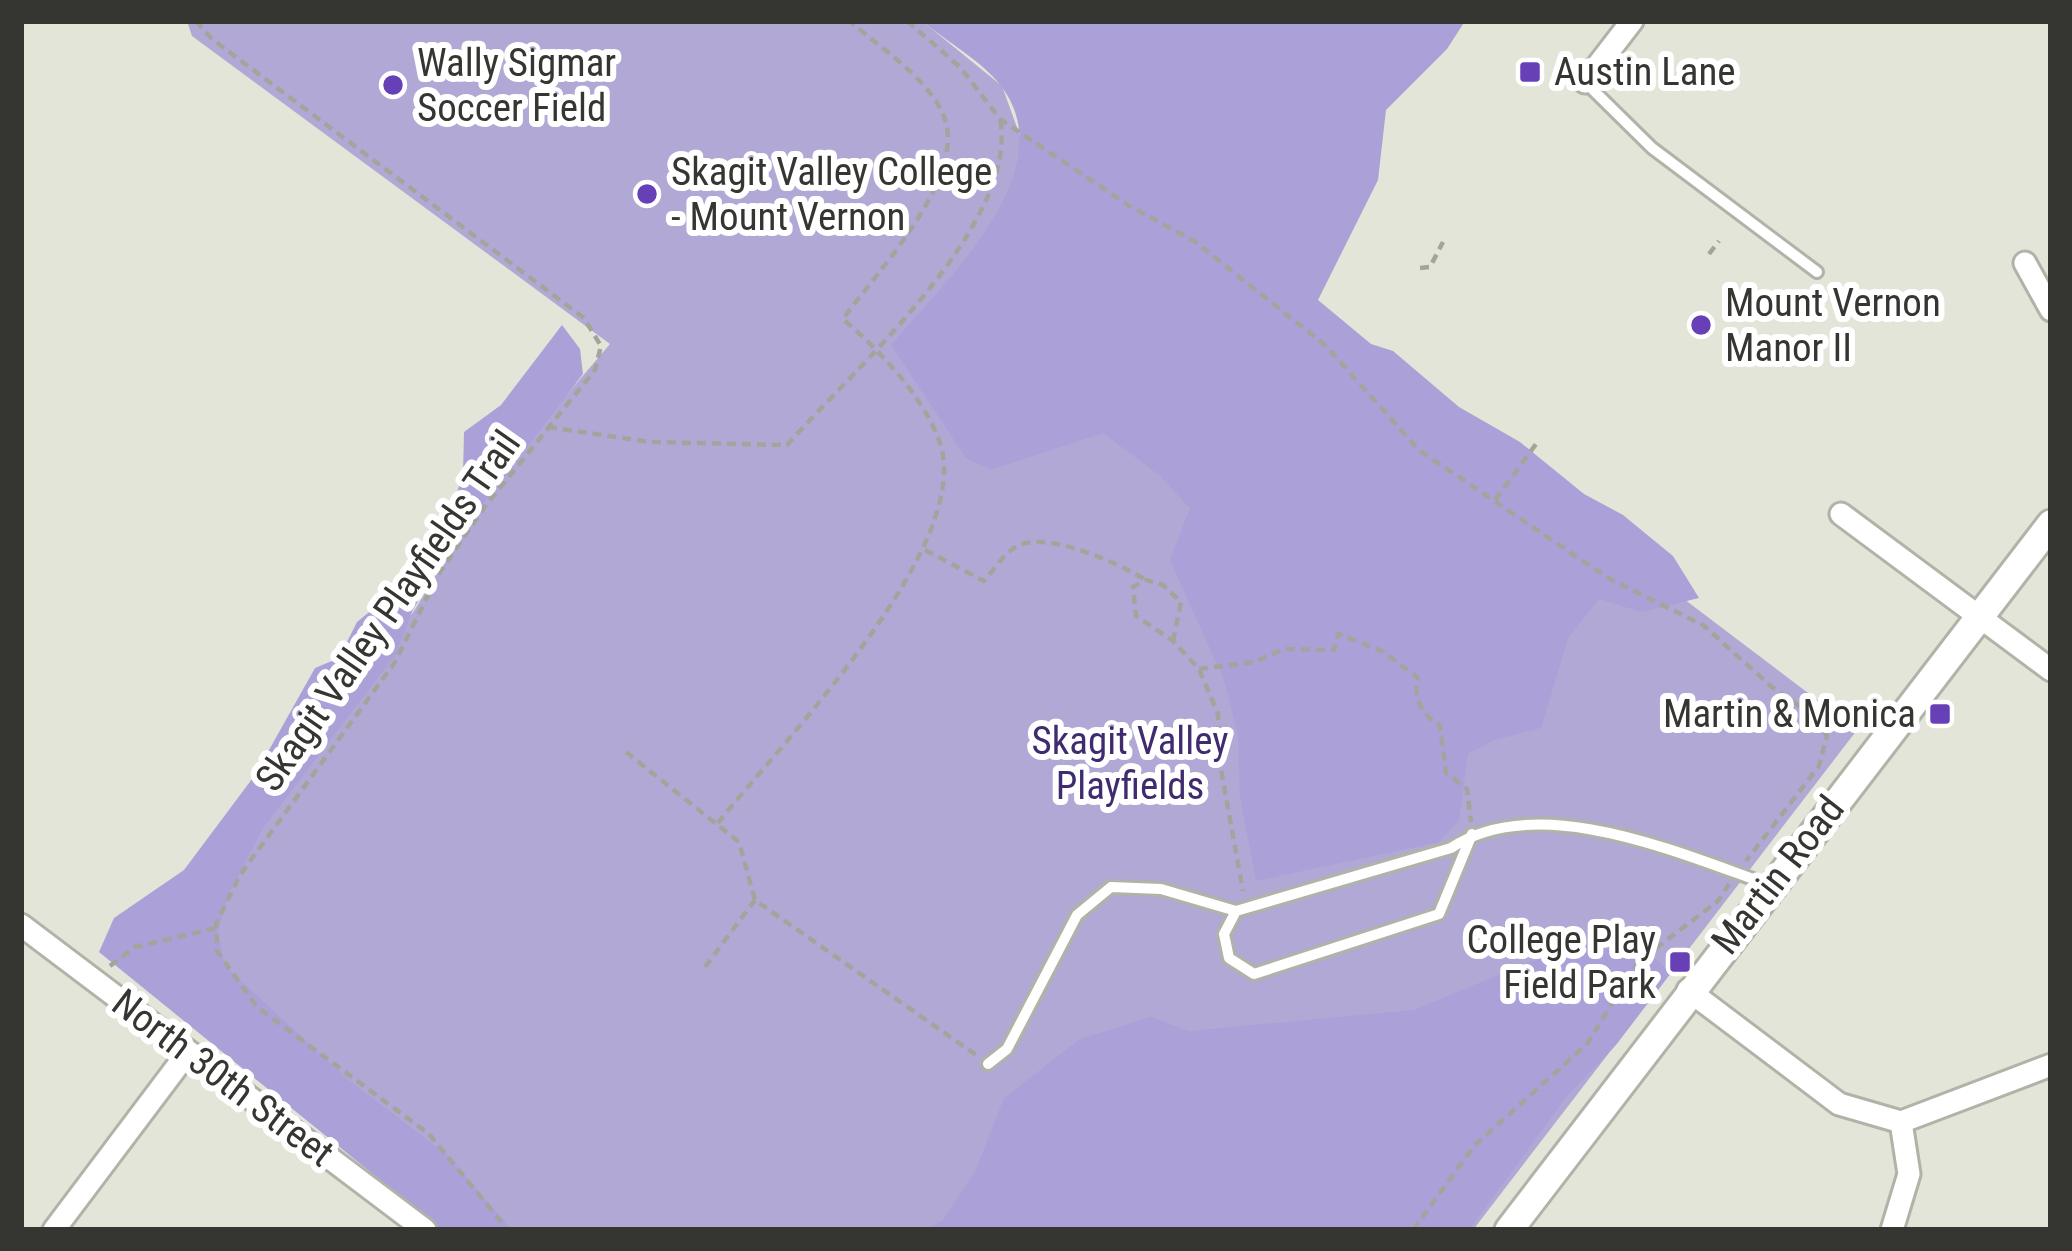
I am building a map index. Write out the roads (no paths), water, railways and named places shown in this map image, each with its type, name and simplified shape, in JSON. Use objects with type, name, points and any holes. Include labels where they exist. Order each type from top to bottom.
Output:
[{"type":"street","points":[[1585,82],[1632,21]]},
{"type":"street","points":[[2025,263],[2051,310]]},
{"type":"street","points":[[1841,514],[2051,670]]},
{"type":"street","name":"Martin Road","points":[[1509,1230],[1688,990],[2051,524]]},
{"type":"street","name":"North 30th Street","points":[[21,925],[188,1052],[399,1223],[425,1230]]},
{"type":"street","points":[[1688,990],[1839,1104],[1901,1122],[2051,1065]]},
{"type":"street","points":[[54,1230],[188,1052]]},
{"type":"street","points":[[1892,1230],[1909,1174],[1901,1122]]},
{"type":"lane","points":[[1585,82],[1652,148],[1817,272]]},
{"type":"lane","points":[[988,1064],[1007,1049],[1077,915],[1112,887],[1161,889],[1241,910],[1451,848],[1472,834],[1517,824],[1627,837],[1770,885]]},
{"type":"lane","points":[[1241,910],[1224,934],[1229,958],[1254,974],[1439,914],[1472,834]]},
{"type":"place","name":"Austin Lane","points":[[1530,72]]},
{"type":"place","name":"Wally Sigmar Soccer Field","points":[[393,85]]},
{"type":"place","name":"Skagit Valley College - Mount Vernon","points":[[647,194]]},
{"type":"place","name":"Mount Vernon Manor II","points":[[1701,325]]},
{"type":"place","name":"Martin & Monica","points":[[1940,714]]},
{"type":"place","name":"College Play Field Park","points":[[1680,962]]},
{"type":"park label","name":"Skagit Valley Playfields","points":[[1130,764]]}]
